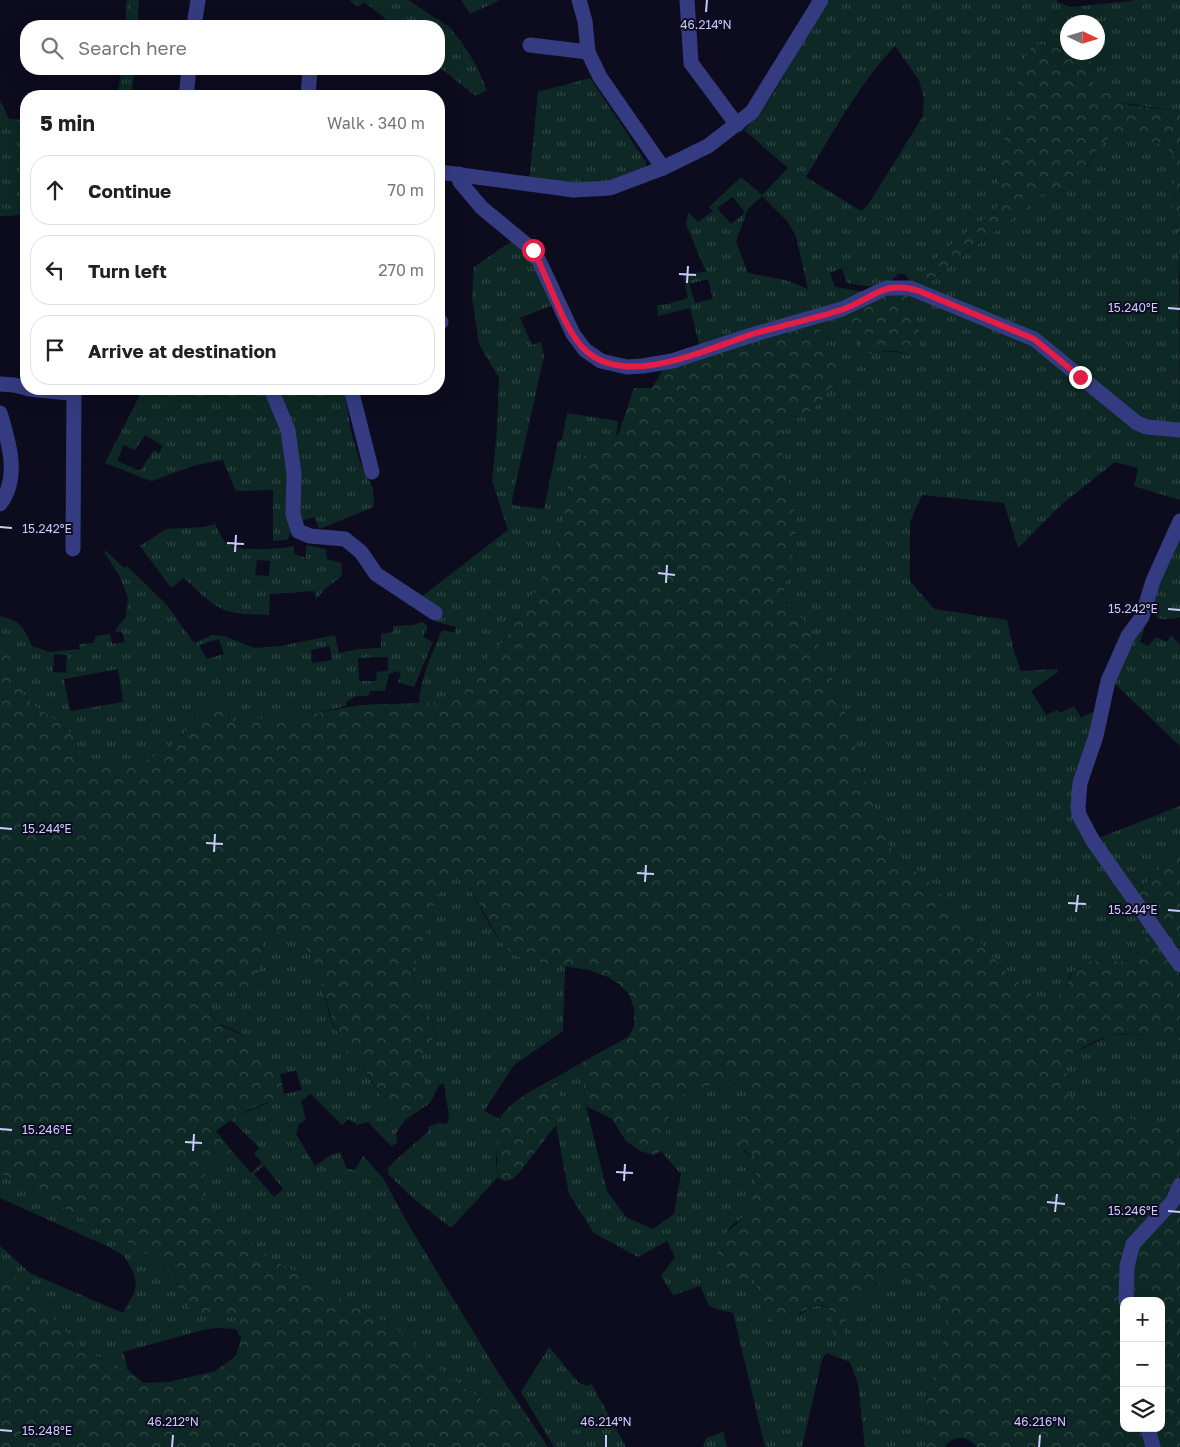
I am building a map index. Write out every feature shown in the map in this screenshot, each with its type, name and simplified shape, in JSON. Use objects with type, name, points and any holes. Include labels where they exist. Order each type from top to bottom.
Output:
[{"type":"street","points":[[195,20],[198,0]]},
{"type":"street","points":[[580,0],[585,21],[588,52],[600,77],[663,168]]},
{"type":"street","points":[[687,0],[691,63],[737,125]]},
{"type":"street","points":[[445,173],[574,190],[610,188],[663,168],[708,146],[752,112],[821,0]]},
{"type":"street","points":[[530,45],[588,52]]},
{"type":"street","points":[[187,90],[188,75]]},
{"type":"street","points":[[308,90],[310,75]]},
{"type":"street","points":[[459,174],[460,182],[482,208],[533,250],[573,334],[585,350],[601,361],[627,366],[644,366],[672,361],[755,334],[842,309],[886,288],[910,288],[1034,339],[1137,422],[1147,427],[1180,430]]},
{"type":"street","points":[[0,384],[20,386]]},
{"type":"street","points":[[73,548],[76,395]]},
{"type":"street","points":[[274,395],[288,430],[294,474],[293,514],[298,531],[310,536],[345,539],[361,552],[376,574],[435,612]]},
{"type":"street","points":[[353,395],[372,472]]},
{"type":"street","points":[[0,413],[11,456],[11,478],[0,504]]},
{"type":"street","points":[[1180,521],[1153,582],[1142,617],[1128,636],[1108,681],[1096,736],[1080,783],[1078,807],[1079,815],[1093,841],[1180,965]]},
{"type":"street","points":[[1126,1297],[1127,1266],[1133,1244],[1174,1201],[1180,1185]]},
{"type":"street","points":[[1149,1432],[1153,1447]]},
{"type":"green space","points":[[127,0],[139,0],[137,20],[125,20]]},
{"type":"green space","points":[[349,0],[408,0],[438,20],[387,20],[364,2],[357,7]]},
{"type":"green space","points":[[461,0],[500,0],[470,14]]},
{"type":"green space","points":[[830,0],[1057,0],[1057,2],[1071,7],[1133,0],[1180,0],[1180,112],[1119,102],[1113,100],[1112,89],[1106,83],[1099,87],[1094,86],[1091,77],[1090,60],[1105,60],[1105,15],[1060,15],[1060,48],[1038,44],[1024,59],[1011,107],[1002,155],[999,199],[996,210],[963,235],[922,273],[914,284],[904,274],[898,274],[893,280],[881,286],[847,283],[842,268],[830,273],[835,287],[866,292],[857,298],[700,348],[690,308],[658,316],[657,305],[688,298],[683,274],[706,272],[686,224],[688,212],[698,222],[713,211],[709,207],[741,177],[762,195],[788,168],[744,130],[770,98],[804,39]],"holes":[[[895,46],[919,80],[924,98],[923,116],[868,205],[861,211],[806,177],[870,75]],[[762,196],[787,221],[796,236],[808,289],[785,280],[748,273],[736,241],[748,209]],[[733,197],[745,213],[731,224],[717,208]],[[708,279],[713,299],[695,303],[689,284]]]},
{"type":"green space","points":[[445,24],[461,41],[476,65],[487,90],[476,96],[445,72]]},
{"type":"green space","points":[[1038,44],[1060,48],[1060,60],[1090,60],[1094,86],[1099,87],[1106,83],[1109,85],[1112,90],[1113,100],[1130,105],[1180,112],[1180,280],[1179,243],[1173,204],[1176,163],[1171,152],[1157,143],[1117,135],[1106,140],[1097,150],[1079,179],[1063,190],[1043,195],[934,278],[923,289],[914,284],[942,253],[996,210],[999,199],[1002,155],[1011,107],[1024,59],[1031,48]]},
{"type":"green space","points":[[120,75],[134,75],[132,90],[118,90]]},
{"type":"green space","points":[[590,78],[646,162],[646,170],[600,184],[529,182],[538,92]]},
{"type":"green space","points":[[0,101],[9,119],[20,120],[20,215],[0,216]]},
{"type":"green space","points":[[1117,135],[1157,143],[1171,151],[1176,163],[1173,204],[1179,243],[1180,427],[1148,424],[1067,362],[923,289],[934,278],[1043,195],[1063,190],[1088,166],[1097,150],[1106,140]]},
{"type":"green space","points":[[512,241],[525,250],[553,305],[520,318],[532,345],[541,342],[544,356],[511,505],[544,509],[558,441],[562,440],[567,413],[618,421],[616,436],[599,451],[588,454],[569,479],[562,532],[553,559],[506,638],[447,702],[419,703],[425,675],[442,630],[455,633],[456,627],[437,622],[416,601],[508,530],[492,481],[497,430],[499,378],[479,344],[472,298],[474,267]]},
{"type":"green space","points":[[887,292],[907,293],[914,320],[922,337],[915,354],[909,355],[898,351],[883,351],[871,354],[860,345],[851,330],[844,312]]},
{"type":"green space","points":[[907,293],[1034,342],[1138,428],[1180,434],[1180,500],[1134,486],[1138,468],[1115,462],[1062,504],[1018,548],[1004,503],[922,495],[910,522],[910,581],[934,609],[1007,620],[1013,648],[1021,671],[1057,669],[1058,672],[1031,691],[1046,715],[1057,710],[1060,713],[1074,706],[1081,718],[1097,710],[1074,802],[1150,931],[1142,947],[1131,959],[1117,962],[1094,960],[1070,974],[1065,992],[1041,1004],[1002,968],[932,884],[901,861],[889,846],[879,824],[851,732],[807,624],[787,604],[783,597],[796,517],[779,438],[783,426],[794,418],[809,413],[838,378],[834,354],[824,336],[811,323],[844,312],[870,354],[898,352],[907,355],[922,337],[914,320]]},
{"type":"green space","points":[[811,323],[824,336],[836,360],[839,378],[811,411],[806,415],[789,421],[782,429],[779,437],[796,517],[794,550],[783,596],[787,604],[807,624],[816,639],[845,712],[879,824],[889,846],[901,861],[932,884],[1002,968],[1041,1003],[1065,992],[1071,975],[1079,965],[1091,961],[1122,961],[1133,957],[1150,931],[1180,975],[1180,1040],[1144,1034],[1116,1034],[1093,1042],[1067,1057],[1066,1093],[1082,1102],[1168,1132],[1180,1128],[1180,1173],[1176,1186],[1135,1234],[1123,1252],[1120,1297],[1120,1432],[1144,1432],[1148,1447],[977,1447],[970,1441],[956,1438],[945,1447],[924,1447],[927,1435],[926,1401],[943,1344],[945,1315],[936,1295],[919,1277],[907,1269],[894,1272],[877,1284],[850,1309],[846,1318],[842,1341],[836,1342],[829,1308],[823,1305],[816,1305],[783,1321],[768,1321],[760,1312],[764,1304],[753,1279],[737,1278],[718,1264],[721,1238],[747,1213],[754,1194],[756,1169],[754,1156],[743,1149],[736,1135],[738,1123],[756,1097],[753,1090],[741,1083],[732,1083],[711,1086],[682,1096],[674,1104],[661,1151],[654,1155],[640,1151],[626,1141],[612,1119],[586,1106],[581,1063],[628,1037],[634,1027],[634,1009],[629,994],[608,977],[589,970],[526,960],[511,953],[502,944],[466,882],[452,876],[443,880],[412,974],[414,985],[434,1025],[436,1034],[421,1056],[425,1098],[421,1109],[405,1120],[389,1107],[359,1061],[351,1060],[333,1023],[316,966],[305,947],[287,931],[265,936],[256,979],[251,985],[243,989],[217,994],[210,1002],[210,1007],[216,1021],[250,1041],[267,1069],[280,1074],[285,1099],[266,1103],[248,1110],[216,1131],[232,1151],[207,1171],[202,1183],[202,1191],[204,1201],[269,1258],[312,1280],[343,1300],[390,1325],[408,1338],[446,1374],[514,1423],[532,1447],[0,1447],[0,1269],[27,1284],[54,1320],[85,1351],[128,1370],[143,1383],[169,1382],[215,1371],[236,1356],[242,1335],[239,1319],[236,1317],[211,1318],[192,1313],[168,1269],[158,1261],[0,1173],[0,643],[7,644],[13,671],[25,696],[36,707],[67,728],[74,739],[77,755],[82,761],[88,763],[108,765],[139,762],[166,751],[197,720],[215,698],[219,697],[236,724],[257,719],[306,715],[360,705],[447,702],[506,638],[553,559],[562,532],[569,479],[577,459],[599,451],[608,445],[619,433],[634,388],[652,388],[663,370]]},
{"type":"green space","points":[[140,395],[269,395],[286,438],[290,535],[287,540],[273,541],[273,490],[236,491],[223,460],[196,465],[151,481],[105,463]],"holes":[[[145,435],[163,446],[159,453],[154,450],[140,471],[117,461],[124,445],[135,450]]]},
{"type":"green space","points":[[274,395],[345,395],[351,431],[359,459],[373,489],[374,507],[319,529],[314,517],[295,523],[294,500]]},
{"type":"green space","points":[[215,524],[227,544],[233,547],[270,549],[294,546],[294,554],[306,558],[306,545],[326,549],[327,559],[341,563],[342,576],[326,588],[316,599],[314,591],[270,594],[269,615],[227,611],[211,602],[184,578],[171,588],[140,546],[166,529],[204,527]],"holes":[[[257,560],[270,561],[269,576],[255,575]]]},
{"type":"green space","points":[[1180,531],[1180,617],[1164,619],[1156,616],[1154,613],[1152,601]]},
{"type":"green space","points":[[105,550],[124,568],[127,566],[166,604],[194,643],[212,635],[224,636],[254,648],[281,646],[335,635],[339,653],[359,649],[381,648],[381,634],[393,632],[393,626],[413,625],[422,622],[428,626],[423,637],[433,642],[414,687],[398,682],[401,673],[397,671],[389,674],[385,691],[370,691],[368,696],[356,696],[347,701],[346,706],[306,715],[257,719],[236,724],[222,700],[207,707],[197,720],[166,751],[139,762],[108,765],[88,763],[82,761],[77,755],[74,739],[58,722],[36,707],[25,696],[13,671],[7,644],[0,643],[0,616],[13,620],[21,626],[32,646],[49,652],[80,649],[79,644],[93,643],[96,636],[110,634],[112,644],[125,642],[122,632],[116,632],[116,629],[126,617],[128,597],[119,575]],"holes":[[[219,639],[224,654],[207,659],[199,645]],[[330,646],[332,660],[312,663],[311,650]],[[54,654],[67,655],[66,673],[53,672]],[[388,657],[388,671],[377,672],[376,681],[359,681],[358,658]],[[118,669],[123,702],[70,711],[64,679]]]},
{"type":"green space","points":[[1145,625],[1140,642],[1148,646],[1156,637],[1167,642],[1171,635],[1180,645],[1180,746],[1113,682],[1135,636]]},
{"type":"green space","points":[[1180,806],[1180,841],[1177,847],[1160,869],[1134,894],[1096,839]]},
{"type":"green space","points":[[1180,841],[1180,958],[1134,894],[1165,863]]},
{"type":"green space","points":[[449,875],[458,876],[466,882],[494,932],[512,953],[524,958],[565,965],[563,1031],[514,1065],[484,1111],[499,1119],[496,1162],[498,1177],[451,1228],[414,1199],[388,1174],[388,1167],[429,1131],[428,1127],[440,1123],[447,1124],[449,1117],[444,1084],[439,1085],[430,1103],[421,1109],[425,1098],[421,1056],[436,1033],[434,1025],[414,985],[412,974],[443,880]]},
{"type":"green space","points":[[287,931],[300,940],[309,951],[315,963],[335,1028],[385,1100],[405,1120],[396,1133],[397,1143],[391,1146],[368,1122],[357,1125],[349,1119],[342,1125],[311,1094],[301,1101],[306,1120],[299,1124],[296,1134],[315,1166],[329,1156],[340,1152],[347,1169],[355,1170],[363,1156],[383,1178],[408,1224],[497,1371],[548,1447],[532,1447],[514,1423],[446,1374],[408,1338],[390,1325],[343,1300],[312,1280],[269,1258],[204,1201],[202,1183],[207,1171],[232,1151],[251,1173],[262,1163],[254,1153],[260,1148],[230,1119],[273,1101],[285,1099],[284,1094],[302,1090],[296,1070],[280,1074],[270,1072],[263,1066],[250,1041],[240,1033],[218,1022],[211,1011],[210,1002],[217,993],[243,989],[255,978],[265,936]],"holes":[[[264,1165],[283,1189],[274,1197],[254,1174]]]},
{"type":"green space","points":[[1111,1035],[1164,1036],[1180,1040],[1180,1128],[1168,1132],[1082,1102],[1065,1093],[1067,1056]]},
{"type":"green space","points":[[581,1063],[586,1106],[607,1191],[626,1217],[653,1229],[674,1214],[681,1174],[661,1151],[670,1116],[677,1100],[690,1092],[732,1082],[747,1084],[752,1088],[756,1097],[740,1119],[744,1152],[754,1156],[756,1176],[754,1192],[749,1211],[728,1230],[719,1264],[737,1278],[753,1279],[764,1304],[800,1315],[814,1307],[829,1308],[832,1316],[833,1336],[842,1340],[846,1318],[850,1309],[877,1284],[894,1272],[907,1269],[919,1277],[936,1295],[945,1315],[941,1351],[926,1401],[927,1435],[924,1447],[865,1447],[858,1384],[850,1362],[826,1353],[822,1360],[802,1447],[765,1447],[733,1313],[709,1306],[700,1286],[673,1295],[661,1276],[675,1257],[667,1241],[638,1257],[594,1233],[569,1194],[556,1125],[560,1106],[557,1077]]},
{"type":"green space","points":[[557,1077],[560,1106],[556,1125],[519,1173],[512,1179],[504,1181],[498,1177],[497,1137],[500,1118],[518,1100]]},
{"type":"green space","points":[[0,1173],[158,1261],[168,1269],[180,1289],[211,1318],[236,1317],[239,1319],[242,1335],[240,1337],[236,1329],[216,1328],[123,1352],[128,1370],[85,1351],[54,1320],[27,1284],[0,1269],[0,1246],[30,1273],[123,1313],[135,1291],[134,1273],[124,1256],[109,1247],[0,1198]]},
{"type":"green space","points":[[1180,1196],[1180,1447],[1158,1447],[1154,1432],[1165,1432],[1165,1297],[1130,1297],[1134,1257],[1141,1241]]},
{"type":"green space","points":[[549,1347],[579,1383],[588,1386],[591,1383],[626,1447],[554,1447],[521,1392]]},
{"type":"green space","points":[[723,1432],[727,1447],[703,1447],[706,1438]]},
{"type":"route","points":[[533,250],[573,334],[585,350],[601,361],[627,366],[644,366],[672,361],[755,334],[842,309],[886,288],[898,287],[919,291],[1034,339],[1080,377]]}]
